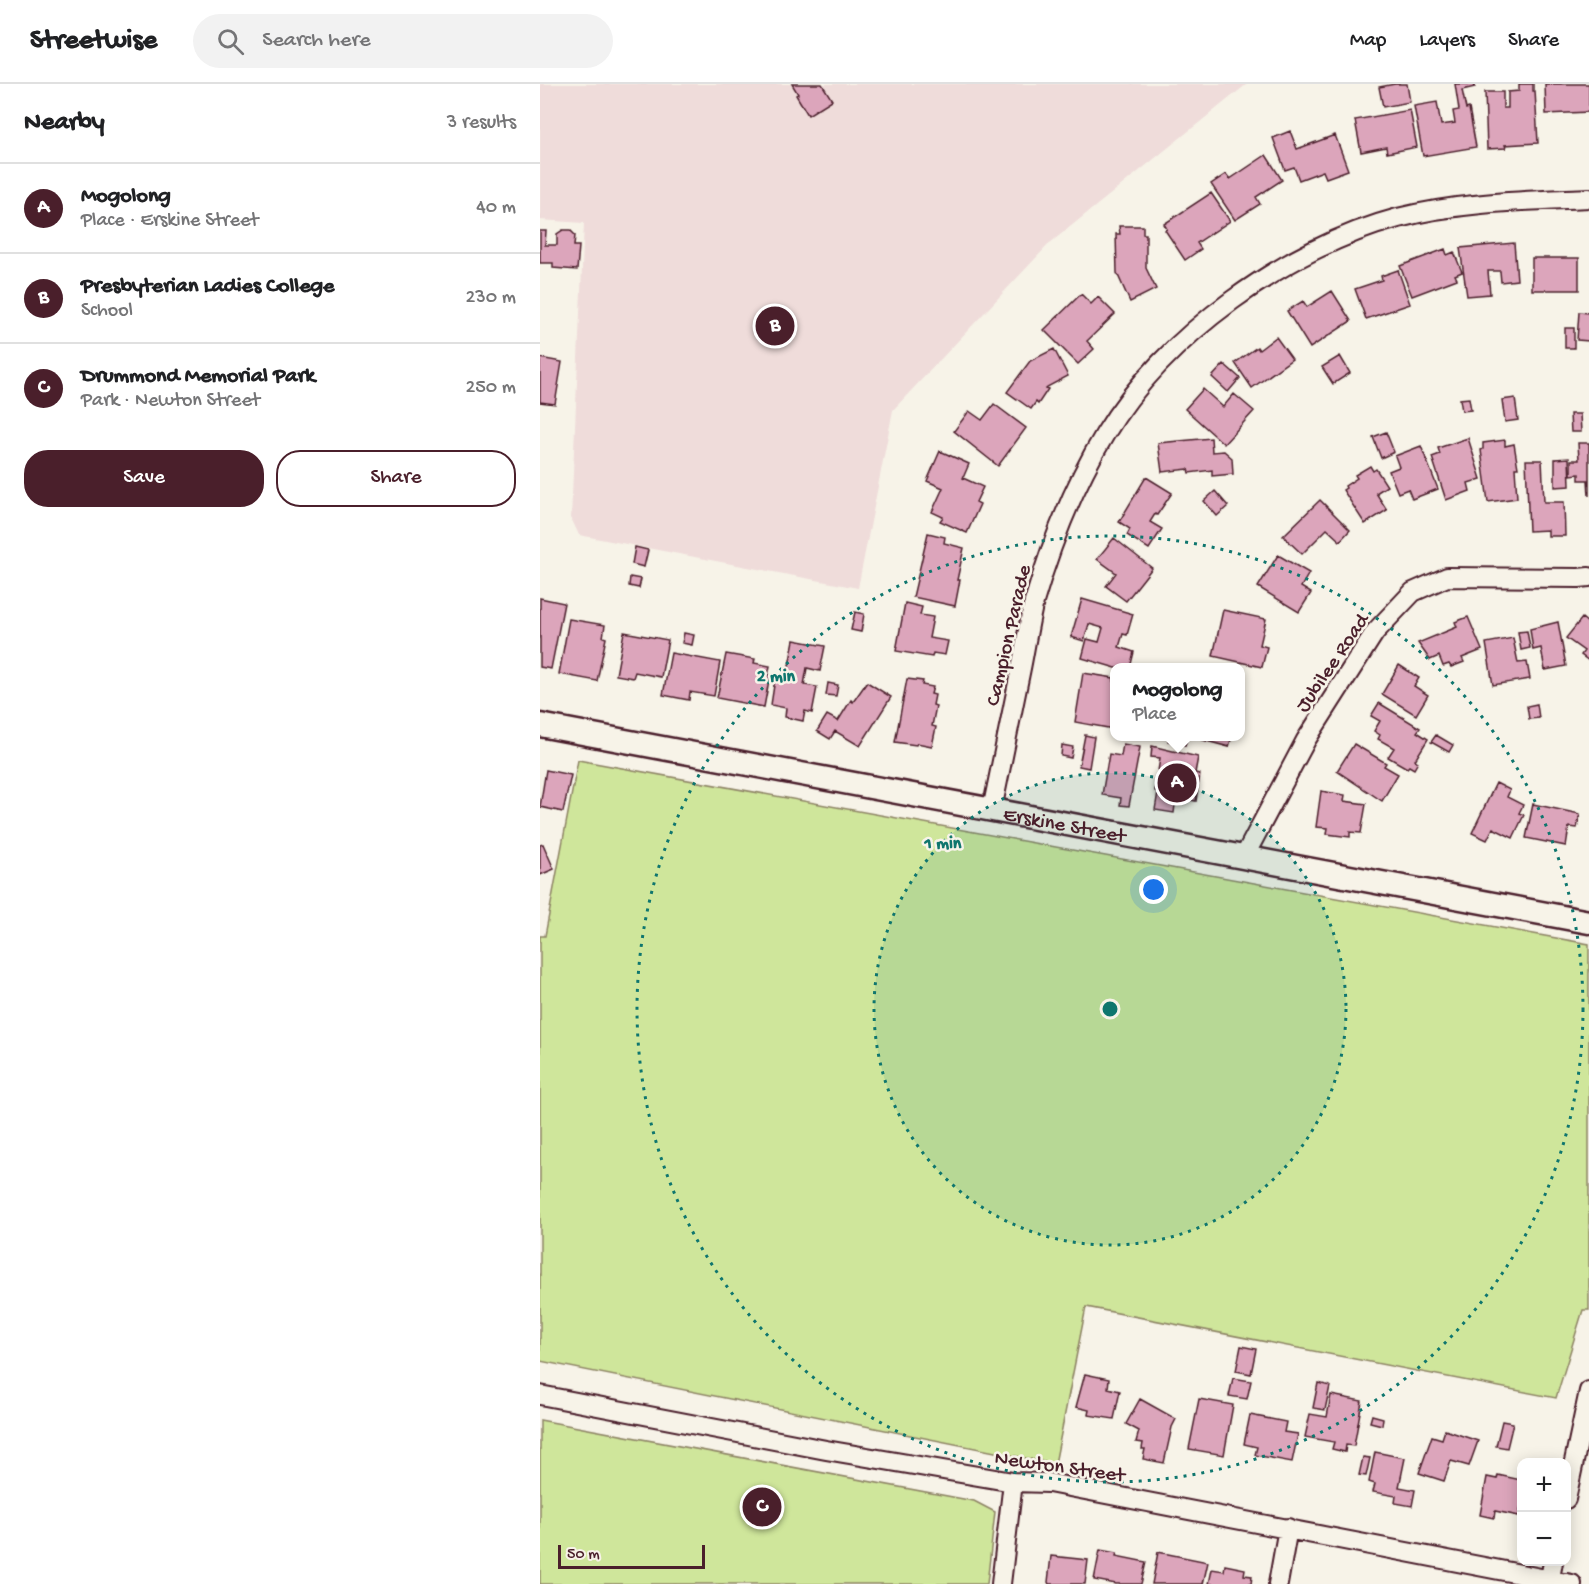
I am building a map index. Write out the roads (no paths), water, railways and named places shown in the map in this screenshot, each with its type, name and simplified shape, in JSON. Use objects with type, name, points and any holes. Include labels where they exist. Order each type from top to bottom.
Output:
[{"type":"street","name":"Campion Parade","points":[[992,810],[1034,603],[1055,542],[1076,490],[1106,433],[1139,387],[1166,357],[1224,306],[1289,263],[1361,229],[1399,218],[1476,204],[1589,198]]},
{"type":"street","name":"Jubilee Road","points":[[1244,857],[1312,730],[1375,632],[1413,592],[1447,577],[1589,577]]},
{"type":"street","name":"Erskine Street","points":[[540,725],[1589,922]]},
{"type":"street","points":[[1571,1476],[1589,1391]]},
{"type":"street","name":"Newton Street","points":[[540,1395],[826,1450],[1013,1482],[1049,1483],[1288,1528],[1550,1582],[1572,1584]]},
{"type":"street","points":[[1001,1584],[1013,1482]]},
{"type":"street","points":[[1278,1584],[1288,1528]]},
{"type":"street","points":[[1550,1582],[1552,1566]]},
{"type":"place","name":"Presbyterian Ladies College","points":[[775,326]]},
{"type":"place","name":"Mogolong","points":[[1177,783]]},
{"type":"place","name":"Drummond Memorial Park","points":[[762,1507]]}]
